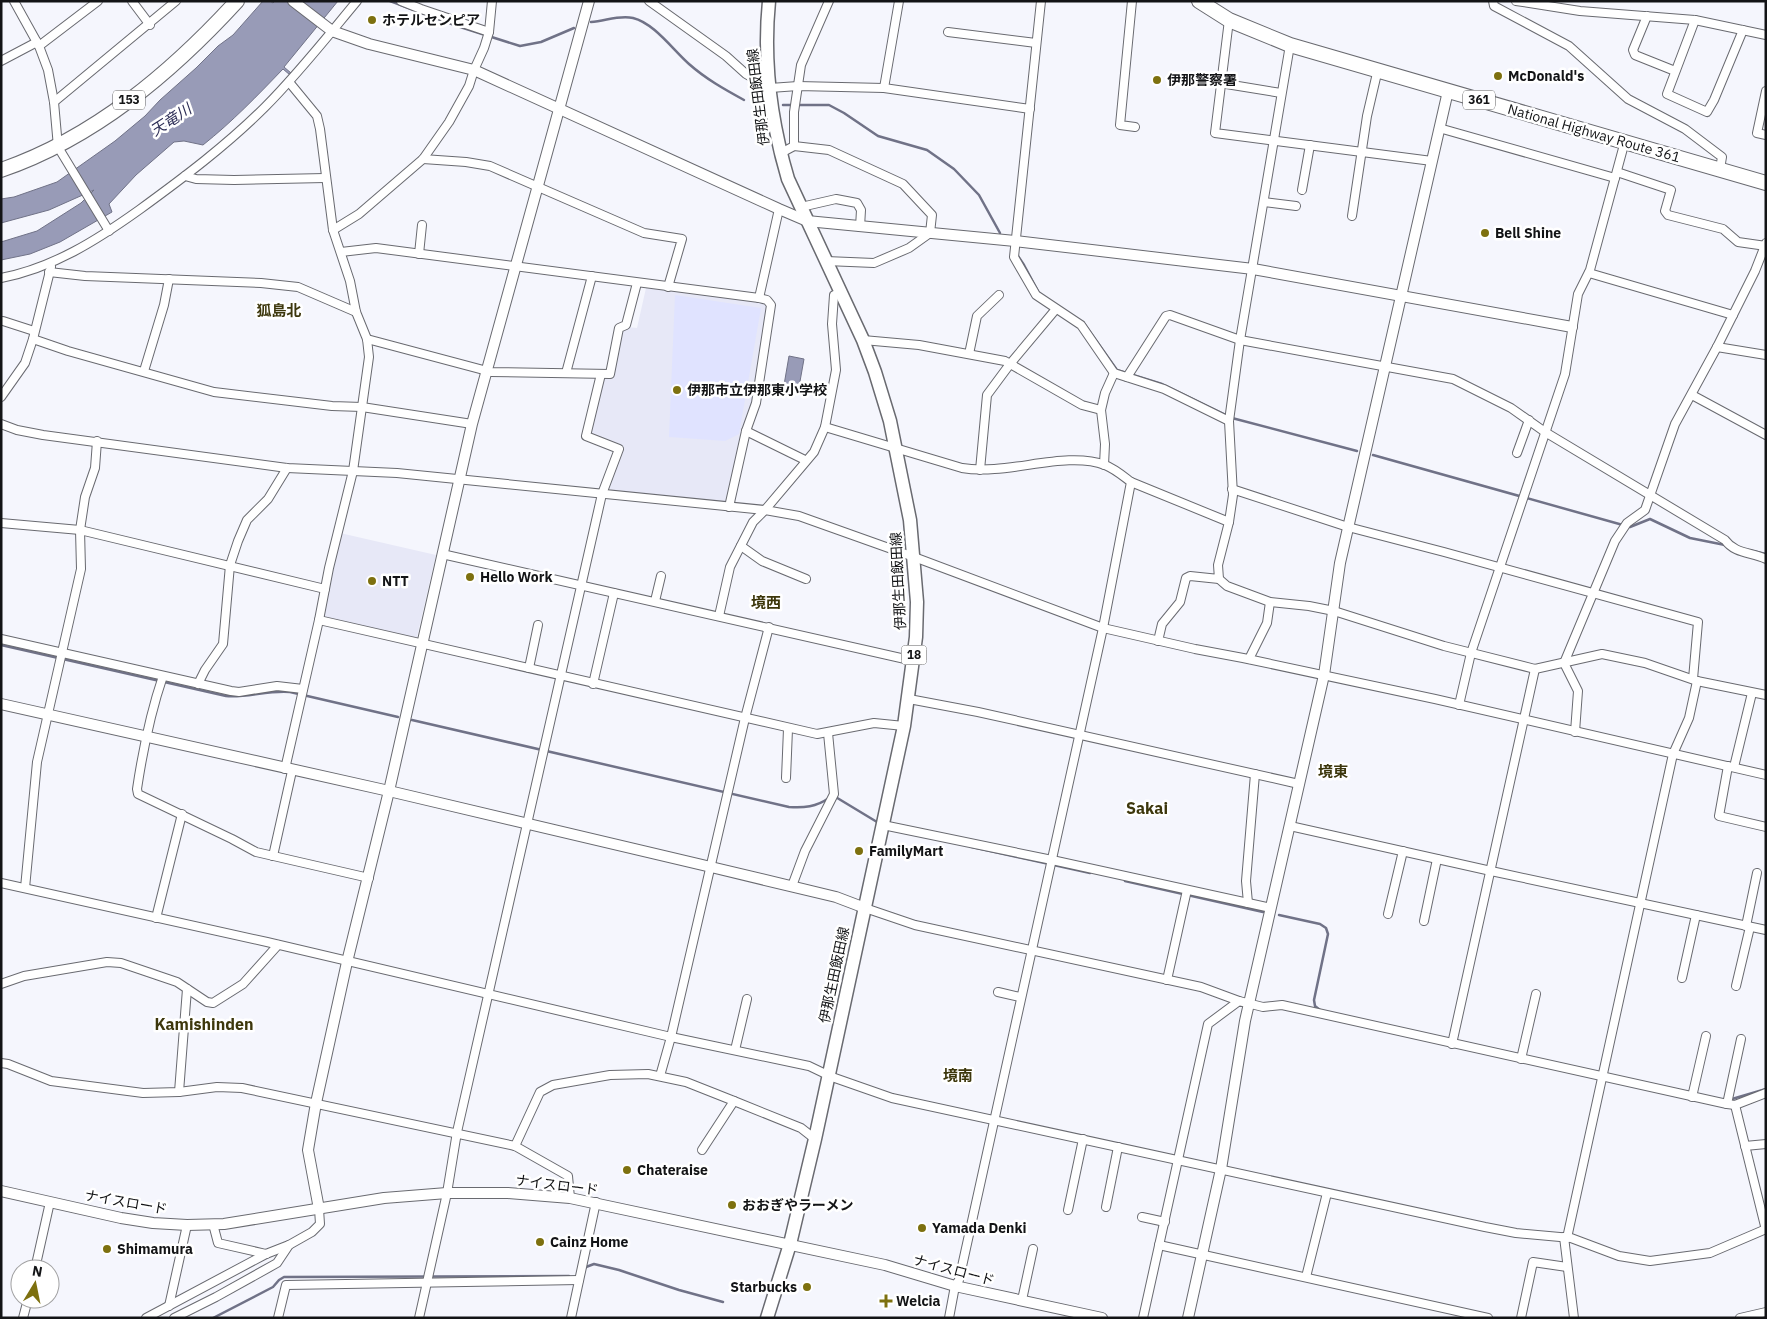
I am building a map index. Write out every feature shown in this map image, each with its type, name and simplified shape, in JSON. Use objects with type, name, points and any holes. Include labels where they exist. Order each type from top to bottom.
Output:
[{"type":"highway","name":"153","points":[[1,170],[60,149],[111,114],[164,73],[217,23],[237,1]]},
{"type":"highway","name":"National Highway Route 361","points":[[1198,1],[1228,20],[1290,45],[1766,183]]},
{"type":"main road","name":"伊那生田飯田線","points":[[766,1318],[790,1244],[815,1140],[904,726],[914,661],[917,602],[910,520],[897,448],[875,372],[863,340],[788,179],[781,153],[770,88],[766,30],[769,1]]},
{"type":"street","points":[[1,61],[38,44],[98,1]]},
{"type":"street","points":[[132,1],[150,25]]},
{"type":"street","points":[[54,102],[150,25],[176,1]]},
{"type":"street","points":[[293,1],[331,30],[369,44],[474,70],[779,210],[807,221],[1253,269],[1572,327]]},
{"type":"street","points":[[1,278],[19,275],[52,263],[108,229],[185,176],[238,133],[289,82],[331,30],[358,1]]},
{"type":"street","points":[[401,1],[488,32]]},
{"type":"street","points":[[333,230],[359,214],[423,159],[456,111],[469,86],[484,48],[492,1]]},
{"type":"street","points":[[146,1318],[266,1254],[289,1245],[312,1232],[320,1224],[319,1208],[308,1150],[316,1103],[347,962],[369,878],[472,424],[589,1]]},
{"type":"street","points":[[649,1],[726,56],[746,74],[770,88],[798,86],[884,88],[1030,109]]},
{"type":"street","points":[[794,146],[800,65],[828,1]]},
{"type":"street","points":[[884,88],[899,1]]},
{"type":"street","points":[[1041,1],[1014,257],[1036,295],[1081,325],[1114,372],[1128,374],[1229,418]]},
{"type":"street","points":[[1132,1],[1120,126],[1135,127]]},
{"type":"street","points":[[1492,1],[1494,6],[1569,46],[1628,100],[1685,129],[1722,157],[1720,169]]},
{"type":"street","points":[[1516,1],[1580,11],[1695,20],[1766,35]]},
{"type":"street","points":[[16,2],[38,44],[48,70],[60,149],[108,229]]},
{"type":"street","points":[[1647,16],[1633,50],[1635,55],[1675,71]]},
{"type":"street","points":[[1228,20],[1215,133],[1432,161]]},
{"type":"street","points":[[1695,20],[1667,94],[1708,112],[1743,30]]},
{"type":"street","points":[[948,32],[1036,44]]},
{"type":"street","points":[[1219,579],[1218,565],[1229,522],[1232,489],[1229,418],[1240,340],[1290,45]]},
{"type":"street","points":[[1352,216],[1367,116],[1378,70]]},
{"type":"street","points":[[273,856],[303,693],[329,568],[353,471],[369,357],[367,339],[356,312],[342,252],[333,230],[317,116],[289,82]]},
{"type":"street","points":[[1220,83],[1281,93]]},
{"type":"street","points":[[1188,1318],[1222,1169],[1242,1038],[1244,1002],[1271,908],[1324,675],[1340,563],[1448,91]]},
{"type":"street","points":[[1766,91],[1757,133],[1766,135]]},
{"type":"street","points":[[1439,128],[1671,190],[1666,211],[1668,215],[1723,229],[1738,242],[1765,245],[1755,271],[1718,348],[1675,424],[1646,510],[1626,525],[1615,541],[1564,663],[1578,691],[1574,732]]},
{"type":"street","points":[[1459,705],[1472,653],[1565,374],[1578,294],[1588,273],[1625,141]]},
{"type":"street","points":[[781,153],[794,146],[829,150],[903,184],[932,215],[930,234]]},
{"type":"street","points":[[1302,190],[1310,146]]},
{"type":"street","points":[[423,159],[490,166],[644,233],[682,239],[668,287]]},
{"type":"street","points":[[185,176],[196,179],[234,180],[325,178]]},
{"type":"street","points":[[801,207],[836,199],[857,203],[861,210],[860,227]]},
{"type":"street","points":[[1264,202],[1296,206]]},
{"type":"street","points":[[760,298],[779,210]]},
{"type":"street","points":[[419,254],[422,225]]},
{"type":"street","points":[[826,260],[874,263],[909,248],[930,234]]},
{"type":"street","points":[[342,252],[376,248],[767,300],[771,306],[756,402],[746,431],[729,507]]},
{"type":"street","points":[[1,397],[25,363],[52,263]]},
{"type":"street","points":[[49,272],[86,276],[261,283],[298,287],[356,312]]},
{"type":"street","points":[[1588,273],[1734,315]]},
{"type":"street","points":[[566,373],[592,276]]},
{"type":"street","points":[[144,371],[164,305],[169,279]]},
{"type":"street","points":[[367,339],[487,370],[610,374],[619,328],[626,325],[637,283]]},
{"type":"street","points":[[719,616],[730,567],[753,522],[814,452],[825,427],[836,370],[832,324],[834,295],[841,293]]},
{"type":"street","points":[[969,354],[976,316],[999,295]]},
{"type":"street","points":[[980,470],[987,395],[1056,309]]},
{"type":"street","points":[[1128,374],[1166,316],[1170,315],[1240,340],[1453,379],[1511,408],[1545,432],[1728,545],[1766,560]]},
{"type":"street","points":[[3,321],[68,351],[214,392],[332,406],[362,407],[472,424]]},
{"type":"street","points":[[863,340],[919,346],[1006,361],[1082,406],[1101,410]]},
{"type":"street","points":[[1718,348],[1766,355]]},
{"type":"street","points":[[1104,465],[1105,444],[1101,410],[1114,372]]},
{"type":"street","points":[[419,1318],[447,1193],[458,1132],[583,585],[602,494],[619,449],[586,436],[601,374]]},
{"type":"street","points":[[1692,395],[1766,435]]},
{"type":"street","points":[[1517,453],[1529,420]]},
{"type":"street","points":[[1,424],[17,430],[43,435],[287,468],[397,473],[765,510],[798,516],[914,557],[1102,628],[1324,675],[1766,774]]},
{"type":"street","points":[[825,427],[962,468],[980,470],[1085,460],[1104,465],[1131,482],[1229,522]]},
{"type":"street","points":[[746,431],[806,460]]},
{"type":"street","points":[[25,888],[37,762],[60,656],[82,568],[80,530],[85,498],[95,468],[97,441]]},
{"type":"street","points":[[198,684],[223,644],[230,566],[247,520],[268,499],[287,468]]},
{"type":"street","points":[[949,1318],[1051,863],[1102,628],[1131,482]]},
{"type":"street","points":[[1232,489],[1348,527],[1698,622],[1695,680],[1689,718],[1674,754],[1566,1238],[1566,1267],[1574,1318]]},
{"type":"street","points":[[1,523],[80,530],[325,589]]},
{"type":"street","points":[[741,546],[762,561],[806,578]]},
{"type":"street","points":[[442,554],[914,661]]},
{"type":"street","points":[[654,601],[660,576]]},
{"type":"street","points":[[1158,641],[1162,624],[1180,602],[1186,578],[1190,576],[1219,579],[1227,586],[1270,602],[1334,611],[1398,632],[1535,669],[1602,654],[1645,663],[1695,680],[1766,695]]},
{"type":"street","points":[[593,684],[614,593]]},
{"type":"street","points":[[1249,659],[1266,623],[1270,602]]},
{"type":"street","points":[[319,620],[788,729],[817,734],[874,723],[904,726]]},
{"type":"street","points":[[529,668],[538,625]]},
{"type":"street","points":[[660,1076],[711,867],[744,718],[769,627]]},
{"type":"street","points":[[1,639],[60,656],[162,679],[239,692],[277,686],[303,693]]},
{"type":"street","points":[[1453,1041],[1535,669]]},
{"type":"street","points":[[162,679],[145,737],[137,788],[138,794],[256,852],[369,878]]},
{"type":"street","points":[[1752,693],[1719,816],[1766,827]]},
{"type":"street","points":[[909,699],[1079,734],[1299,784]]},
{"type":"street","points":[[1,704],[288,770],[389,791],[792,886],[836,897],[915,924],[1201,987],[1263,1007],[1282,1006],[1453,1041],[1521,1059],[1603,1074],[1731,1105],[1766,1093]]},
{"type":"street","points":[[786,778],[788,729]]},
{"type":"street","points":[[792,886],[805,851],[834,796],[828,733]]},
{"type":"street","points":[[1248,903],[1246,881],[1255,774]]},
{"type":"street","points":[[156,918],[182,814]]},
{"type":"street","points":[[883,825],[1187,893],[1271,908]]},
{"type":"street","points":[[1290,826],[1765,929]]},
{"type":"street","points":[[1388,914],[1403,851]]},
{"type":"street","points":[[1424,921],[1437,859]]},
{"type":"street","points":[[1736,986],[1757,873]]},
{"type":"street","points":[[1,883],[278,945],[671,1037],[810,1066],[832,1077],[892,1098],[1501,1230],[1566,1238],[1619,1256],[1650,1261],[1710,1253],[1766,1229],[1746,1146],[1731,1105],[1741,1040]]},
{"type":"street","points":[[1167,980],[1187,893]]},
{"type":"street","points":[[1682,978],[1696,915]]},
{"type":"street","points":[[1,984],[24,976],[106,962],[120,963],[177,982],[208,1002],[213,1003],[243,984],[278,945]]},
{"type":"street","points":[[179,1092],[187,989]]},
{"type":"street","points":[[998,992],[1020,997]]},
{"type":"street","points":[[1521,1059],[1536,994]]},
{"type":"street","points":[[735,1050],[747,999]]},
{"type":"street","points":[[1143,1318],[1208,1024],[1244,1002]]},
{"type":"street","points":[[1692,1097],[1706,1036]]},
{"type":"street","points":[[1,1064],[8,1064],[51,1081],[143,1093],[179,1092],[217,1086],[242,1088],[458,1132],[515,1146],[568,1176],[570,1198]]},
{"type":"street","points":[[515,1146],[540,1092],[553,1085],[610,1075],[648,1074],[686,1082],[801,1128],[815,1140]]},
{"type":"street","points":[[702,1150],[734,1101]]},
{"type":"street","points":[[1068,1210],[1083,1139]]},
{"type":"street","points":[[1746,1146],[1766,1144]]},
{"type":"street","points":[[1106,1206],[1118,1147]]},
{"type":"street","name":"ナイスロード","points":[[1,1191],[153,1223],[187,1225],[261,1218],[384,1198],[447,1193],[508,1193],[570,1198],[885,1265],[955,1286],[1102,1318]]},
{"type":"street","points":[[1306,1278],[1327,1193]]},
{"type":"street","points":[[37,1259],[50,1202]]},
{"type":"street","points":[[571,1318],[596,1202]]},
{"type":"street","points":[[1142,1217],[1165,1222]]},
{"type":"street","points":[[212,1224],[218,1243],[266,1254]]},
{"type":"street","points":[[169,1306],[187,1225]]},
{"type":"street","points":[[174,1318],[277,1263],[289,1245]]},
{"type":"street","points":[[1159,1245],[1488,1318]]},
{"type":"street","points":[[1022,1300],[1032,1249]]},
{"type":"street","points":[[1521,1318],[1533,1262],[1566,1267]]},
{"type":"street","points":[[278,1318],[286,1284],[579,1280]]},
{"type":"street","points":[[1740,1318],[1766,1312]]},
{"type":"shaded area","name":"伊那市立伊那東小学校","points":[[646,288],[764,302],[769,308],[754,400],[727,503],[613,491],[608,488],[622,446],[587,434],[602,379],[614,377],[621,331],[627,327],[637,328]]},
{"type":"shaded area","points":[[675,295],[761,308],[739,434],[725,441],[669,437]]},
{"type":"shaded area","points":[[340,533],[436,555],[416,641],[322,619]]},
{"type":"water","name":"天竜川","points":[[263,1],[273,3],[275,1],[338,1],[284,67],[291,73],[290,75],[283,69],[234,118],[203,145],[184,141],[174,142],[136,175],[109,204],[112,212],[60,242],[30,254],[1,260],[1,242],[37,231],[81,203],[94,190],[49,210],[1,223],[1,199],[14,197],[57,182],[115,141],[145,116],[218,46],[233,35]]},
{"type":"water","points":[[789,356],[804,359],[799,387],[784,385]]},
{"type":"waterway","points":[[390,1],[457,26],[520,46],[541,42],[574,28]]},
{"type":"waterway","points":[[591,22],[622,17],[641,21],[656,31],[695,69],[715,84],[744,100]]},
{"type":"waterway","points":[[783,105],[829,105],[878,136],[927,150],[954,169],[979,195],[1000,233]]},
{"type":"waterway","points":[[1018,256],[1040,295]]},
{"type":"waterway","points":[[1083,322],[1117,370],[1162,384],[1232,418],[1357,451]]},
{"type":"waterway","points":[[1373,455],[1630,527],[1650,519],[1690,538],[1725,545]]},
{"type":"waterway","points":[[1748,550],[1766,554]]},
{"type":"waterway","points":[[1,645],[226,696],[290,692],[398,717]]},
{"type":"waterway","points":[[412,720],[789,807],[810,806],[829,798]]},
{"type":"waterway","points":[[834,796],[877,822]]},
{"type":"waterway","points":[[972,847],[1090,873]]},
{"type":"waterway","points":[[1125,881],[1263,912]]},
{"type":"waterway","points":[[1279,915],[1320,924],[1326,928],[1328,934],[1314,1000],[1315,1006],[1320,1010]]},
{"type":"waterway","points":[[1732,1099],[1766,1089]]},
{"type":"waterway","points":[[584,1270],[586,1267],[594,1264],[723,1302]]},
{"type":"waterway","points":[[213,1318],[273,1287],[284,1277],[569,1276]]},
{"type":"place","name":"ホテルセンピア","points":[[372,20]]},
{"type":"place","name":"McDonald's","points":[[1498,76]]},
{"type":"place","name":"伊那警察署","points":[[1157,80]]},
{"type":"place","name":"Bell Shine","points":[[1485,233]]},
{"type":"place","name":"伊那市立伊那東小学校","points":[[677,390]]},
{"type":"place","name":"Hello Work","points":[[470,577]]},
{"type":"place","name":"NTT","points":[[372,581]]},
{"type":"place","name":"FamilyMart","points":[[859,851]]},
{"type":"place","name":"Chateraise","points":[[627,1170]]},
{"type":"place","name":"おおぎやラーメン","points":[[732,1205]]},
{"type":"place","name":"Yamada Denki","points":[[922,1228]]},
{"type":"place","name":"Cainz Home","points":[[540,1242]]},
{"type":"place","name":"Shimamura","points":[[107,1249]]},
{"type":"place","name":"Starbucks","points":[[807,1287]]},
{"type":"place","name":"Welcia","points":[[886,1301]]},
{"type":"district","name":"狐島北","points":[[279,311]]},
{"type":"district","name":"境西","points":[[766,603]]},
{"type":"district","name":"境東","points":[[1333,772]]},
{"type":"district","name":"Sakai","points":[[1147,808]]},
{"type":"district","name":"Kamishinden","points":[[204,1024]]},
{"type":"district","name":"境南","points":[[958,1076]]}]
